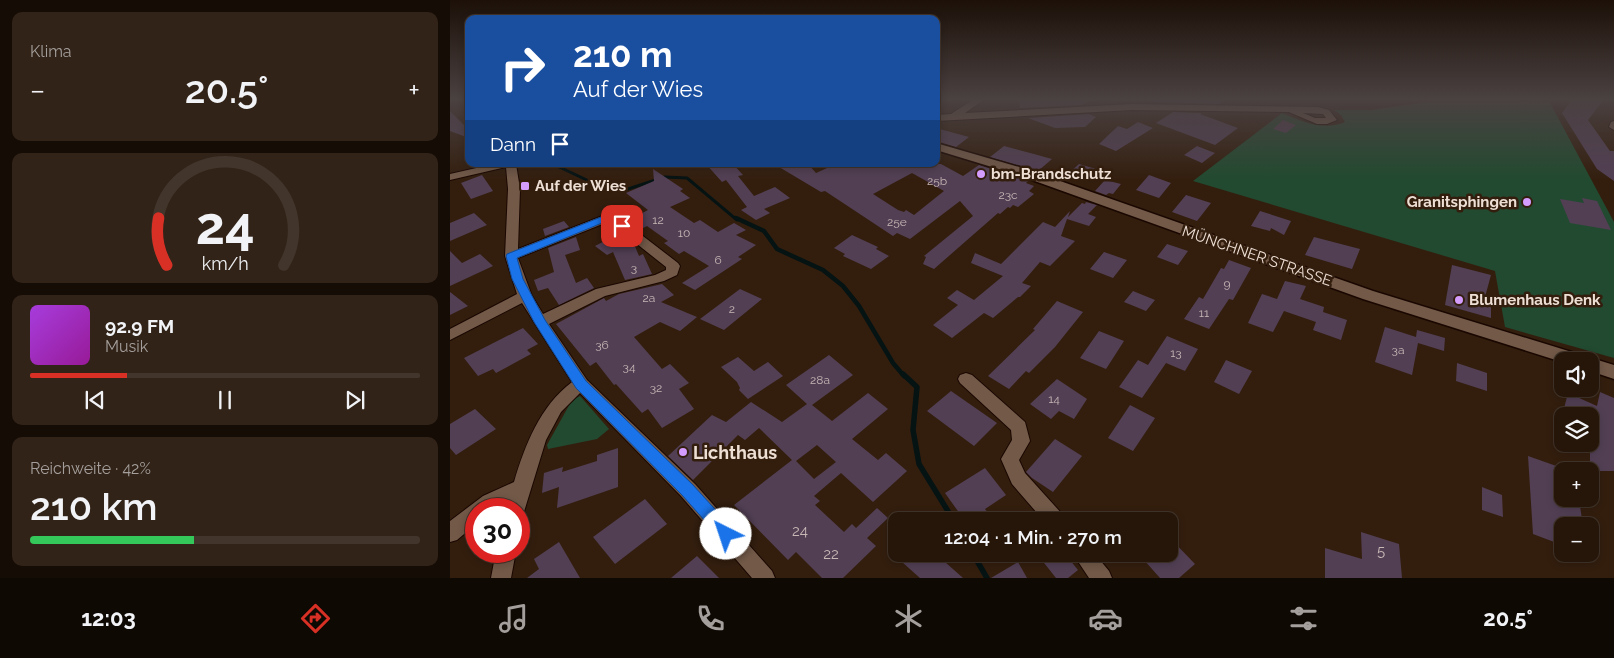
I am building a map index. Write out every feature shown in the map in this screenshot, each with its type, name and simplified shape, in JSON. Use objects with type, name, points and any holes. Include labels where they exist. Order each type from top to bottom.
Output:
[{"type":"main road","name":"MÜNCHNER STRASSE","points":[[940,147],[1022,172],[1368,295],[1554,353]]},
{"type":"main road","points":[[1599,367],[1614,372]]},
{"type":"street","points":[[450,177],[495,167]]},
{"type":"street","points":[[510,167],[514,189],[511,256],[525,296],[540,322],[581,384],[688,490],[765,578]]},
{"type":"street","points":[[511,256],[605,219],[622,226],[673,266],[672,272],[666,275],[601,292],[540,322]]},
{"type":"street","points":[[450,335],[525,296]]},
{"type":"street","points":[[966,379],[1019,427],[1021,441],[1010,459],[1018,478],[1048,512]]},
{"type":"street","points":[[519,498],[535,445],[548,420],[570,391],[581,384]]},
{"type":"street","points":[[499,498],[522,487]]},
{"type":"street","points":[[450,533],[465,521]]},
{"type":"street","points":[[1089,562],[1102,578]]},
{"type":"street","points":[[501,578],[504,563]]},
{"type":"green space","points":[[1265,126],[1562,126],[1614,222],[1614,358],[1599,354],[1599,352],[1593,352],[1505,327],[1495,271],[1193,181]]},
{"type":"green space","points":[[580,396],[609,429],[597,439],[548,449],[547,445],[572,400]]},
{"type":"building","points":[[450,126],[465,126],[465,137],[450,131]]},
{"type":"building","points":[[1050,126],[1086,126],[1085,127],[1055,128]]},
{"type":"building","points":[[1118,126],[1127,129],[1132,126],[1148,126],[1153,128],[1116,151],[1099,144]]},
{"type":"building","points":[[1164,126],[1232,126],[1238,128],[1215,145]]},
{"type":"building","points":[[1276,126],[1295,126],[1286,133],[1273,129]]},
{"type":"building","points":[[1570,126],[1592,126],[1610,151],[1614,151],[1614,181],[1597,169]]},
{"type":"building","points":[[940,129],[969,137],[956,147],[940,142]]},
{"type":"building","points":[[1004,146],[1052,159],[1038,171],[990,157]]},
{"type":"building","points":[[1197,146],[1215,153],[1202,163],[1184,155]]},
{"type":"building","points":[[941,164],[963,176],[979,165],[1028,181],[1026,183],[1034,186],[1029,191],[1034,194],[1018,207],[1013,205],[1000,214],[998,213],[934,269],[923,264],[926,257],[924,256],[973,216],[960,201],[910,239],[897,233],[893,236],[825,191],[821,192],[779,167],[811,167],[816,173],[829,167],[940,167]],"holes":[[[912,173],[944,191],[914,215],[906,210],[904,212],[898,210],[873,194]]]},
{"type":"building","points":[[1079,164],[1096,169],[1086,180],[1068,174]]},
{"type":"building","points":[[709,167],[736,167],[743,175],[738,176],[754,196],[775,187],[790,198],[764,209],[770,213],[756,220],[741,210],[747,207],[726,180],[722,182]]},
{"type":"building","points":[[653,169],[683,189],[680,191],[690,198],[670,207],[694,223],[700,220],[718,232],[734,223],[746,230],[736,235],[756,245],[738,257],[742,259],[695,290],[682,283],[709,266],[684,251],[679,254],[664,243],[668,241],[647,226],[643,228],[631,219],[648,210],[626,193],[654,181]]},
{"type":"building","points":[[482,175],[493,191],[471,199],[461,183]]},
{"type":"building","points":[[1149,175],[1171,183],[1159,198],[1136,190]]},
{"type":"building","points":[[1105,180],[1121,184],[1113,194],[1109,193],[1106,195],[1095,191]]},
{"type":"building","points":[[1186,195],[1211,203],[1197,221],[1172,212]]},
{"type":"building","points":[[1582,198],[1597,201],[1611,230],[1570,223],[1560,199],[1584,203]]},
{"type":"building","points":[[1086,202],[1097,205],[1088,214],[1096,217],[1089,226],[1067,219],[1061,236],[1075,241],[1050,266],[1040,262],[1022,283],[1031,286],[1020,297],[993,318],[984,313],[952,338],[933,325],[958,305],[947,298],[957,290],[974,300],[1003,276],[971,263],[975,253],[1001,264],[1043,222],[1055,227],[1070,211],[1068,217],[1082,203],[1085,204]]},
{"type":"building","points":[[1260,211],[1291,221],[1284,235],[1271,228],[1270,231],[1251,226]]},
{"type":"building","points":[[474,213],[487,225],[450,241],[450,223]]},
{"type":"building","points":[[564,221],[569,227],[545,236],[543,229]]},
{"type":"building","points":[[620,233],[634,244],[639,256],[643,254],[652,274],[625,280],[613,252],[607,255],[595,246]]},
{"type":"building","points":[[852,235],[878,247],[876,249],[889,256],[871,269],[843,256],[845,254],[834,248]]},
{"type":"building","points":[[576,237],[580,250],[565,255],[576,283],[587,278],[594,288],[559,305],[548,288],[538,291],[534,280],[554,272],[548,248]]},
{"type":"building","points":[[1314,237],[1360,249],[1352,269],[1305,255]]},
{"type":"building","points":[[1167,244],[1188,251],[1178,265],[1157,257]]},
{"type":"building","points":[[450,251],[462,263],[480,254],[493,266],[450,286]]},
{"type":"building","points":[[1104,252],[1127,260],[1113,278],[1090,269]]},
{"type":"building","points":[[1229,260],[1251,268],[1233,300],[1229,299],[1209,329],[1184,319],[1199,297],[1203,299],[1221,268],[1224,269]]},
{"type":"building","points":[[1452,265],[1491,275],[1485,297],[1491,299],[1491,318],[1445,305]]},
{"type":"building","points":[[1285,281],[1306,286],[1300,299],[1324,307],[1323,312],[1347,320],[1341,340],[1313,330],[1316,322],[1284,311],[1273,332],[1248,323],[1262,294],[1277,299]]},
{"type":"building","points":[[662,284],[674,295],[661,302],[697,317],[680,331],[660,322],[634,337],[662,369],[670,364],[689,383],[679,389],[694,409],[662,428],[648,409],[642,413],[616,384],[614,385],[596,362],[590,366],[556,324],[604,298],[606,301],[619,294]]},
{"type":"building","points":[[740,289],[762,299],[724,330],[700,319]]},
{"type":"building","points":[[1133,291],[1155,300],[1146,311],[1124,302]]},
{"type":"building","points":[[450,292],[468,306],[450,315]]},
{"type":"building","points":[[1057,301],[1083,312],[1055,347],[1029,373],[1026,371],[1009,389],[988,376],[1035,330],[1033,329]]},
{"type":"building","points":[[1385,327],[1416,337],[1417,330],[1445,338],[1444,351],[1418,343],[1412,375],[1375,362]]},
{"type":"building","points":[[523,328],[538,344],[527,350],[531,354],[496,373],[493,369],[478,376],[464,358]]},
{"type":"building","points":[[1099,331],[1124,341],[1106,369],[1080,358]]},
{"type":"building","points":[[1167,336],[1198,349],[1185,371],[1166,363],[1142,398],[1119,387],[1138,360],[1148,365]]},
{"type":"building","points":[[829,355],[853,375],[812,405],[832,421],[868,393],[888,409],[852,439],[878,460],[886,453],[907,471],[873,502],[841,473],[814,496],[820,501],[815,505],[844,532],[852,524],[856,528],[877,508],[888,518],[867,538],[876,546],[843,578],[822,578],[796,552],[788,560],[734,505],[792,460],[759,428],[745,440],[738,435],[693,480],[668,456],[712,415],[726,422],[751,402],[782,422],[807,404],[786,385]],"holes":[[[817,445],[836,462],[814,479],[796,461]]]},
{"type":"building","points":[[738,357],[754,371],[768,362],[783,376],[748,399],[739,390],[737,382],[721,367]]},
{"type":"building","points":[[1226,360],[1252,371],[1239,394],[1214,382]]},
{"type":"building","points":[[1457,363],[1487,373],[1487,391],[1456,381]]},
{"type":"building","points":[[1057,379],[1087,399],[1074,419],[1059,411],[1051,419],[1030,404]]},
{"type":"building","points":[[951,391],[997,423],[974,446],[927,411]]},
{"type":"building","points":[[1600,392],[1614,398],[1614,471],[1599,471],[1599,462],[1590,462],[1590,452],[1599,452],[1599,407],[1564,407],[1567,397],[1577,397],[1597,406]]},
{"type":"building","points":[[1130,405],[1155,418],[1133,451],[1108,438]]},
{"type":"building","points":[[475,409],[496,429],[456,455],[450,448],[450,424]]},
{"type":"building","points":[[1055,439],[1082,456],[1053,492],[1026,472]]},
{"type":"building","points":[[618,448],[618,487],[557,508],[559,487],[542,493],[544,473],[563,467],[562,472],[597,461],[597,455]]},
{"type":"building","points":[[1528,456],[1554,465],[1554,507],[1580,507],[1582,517],[1554,517],[1554,542],[1533,534]]},
{"type":"building","points":[[985,468],[1006,495],[985,509],[987,512],[959,512],[945,493]]},
{"type":"building","points":[[1482,487],[1502,495],[1503,517],[1482,510]]},
{"type":"building","points":[[645,499],[667,524],[615,564],[593,537]]},
{"type":"building","points":[[1361,532],[1399,544],[1402,578],[1325,578],[1325,548],[1362,559]]},
{"type":"building","points":[[559,542],[580,578],[527,578],[539,569],[534,559]]},
{"type":"building","points":[[1178,546],[1195,564],[1179,578],[1160,578],[1146,562],[1178,562]]},
{"type":"building","points":[[697,556],[719,578],[671,578]]},
{"type":"building","points":[[902,562],[945,562],[963,578],[920,578]]},
{"type":"building","points":[[1018,562],[1027,578],[991,578]]},
{"type":"building","points":[[1043,562],[1072,562],[1078,570],[1068,578],[1056,578]]},
{"type":"waterway","points":[[559,167],[610,191],[625,190],[665,177],[687,178],[737,220]]},
{"type":"waterway","points":[[736,218],[764,231],[777,249],[823,270],[843,286],[859,306],[893,363],[904,376]]},
{"type":"waterway","points":[[903,374],[917,387],[913,430],[919,464],[948,512]]},
{"type":"waterway","points":[[978,562],[987,578]]},
{"type":"place","name":"bm-Brandschutz","points":[[981,174]]},
{"type":"place","name":"Auf der Wies","points":[[525,186]]},
{"type":"place","name":"Granitsphingen","points":[[1527,202]]},
{"type":"place","name":"Blumenhaus Denk","points":[[1459,300]]},
{"type":"place","name":"Lichthaus","points":[[683,452]]},
{"type":"route","points":[[622,226],[605,219],[601,220],[558,239],[511,256],[518,279],[525,296],[540,322],[581,384],[688,490],[726,534]]}]
